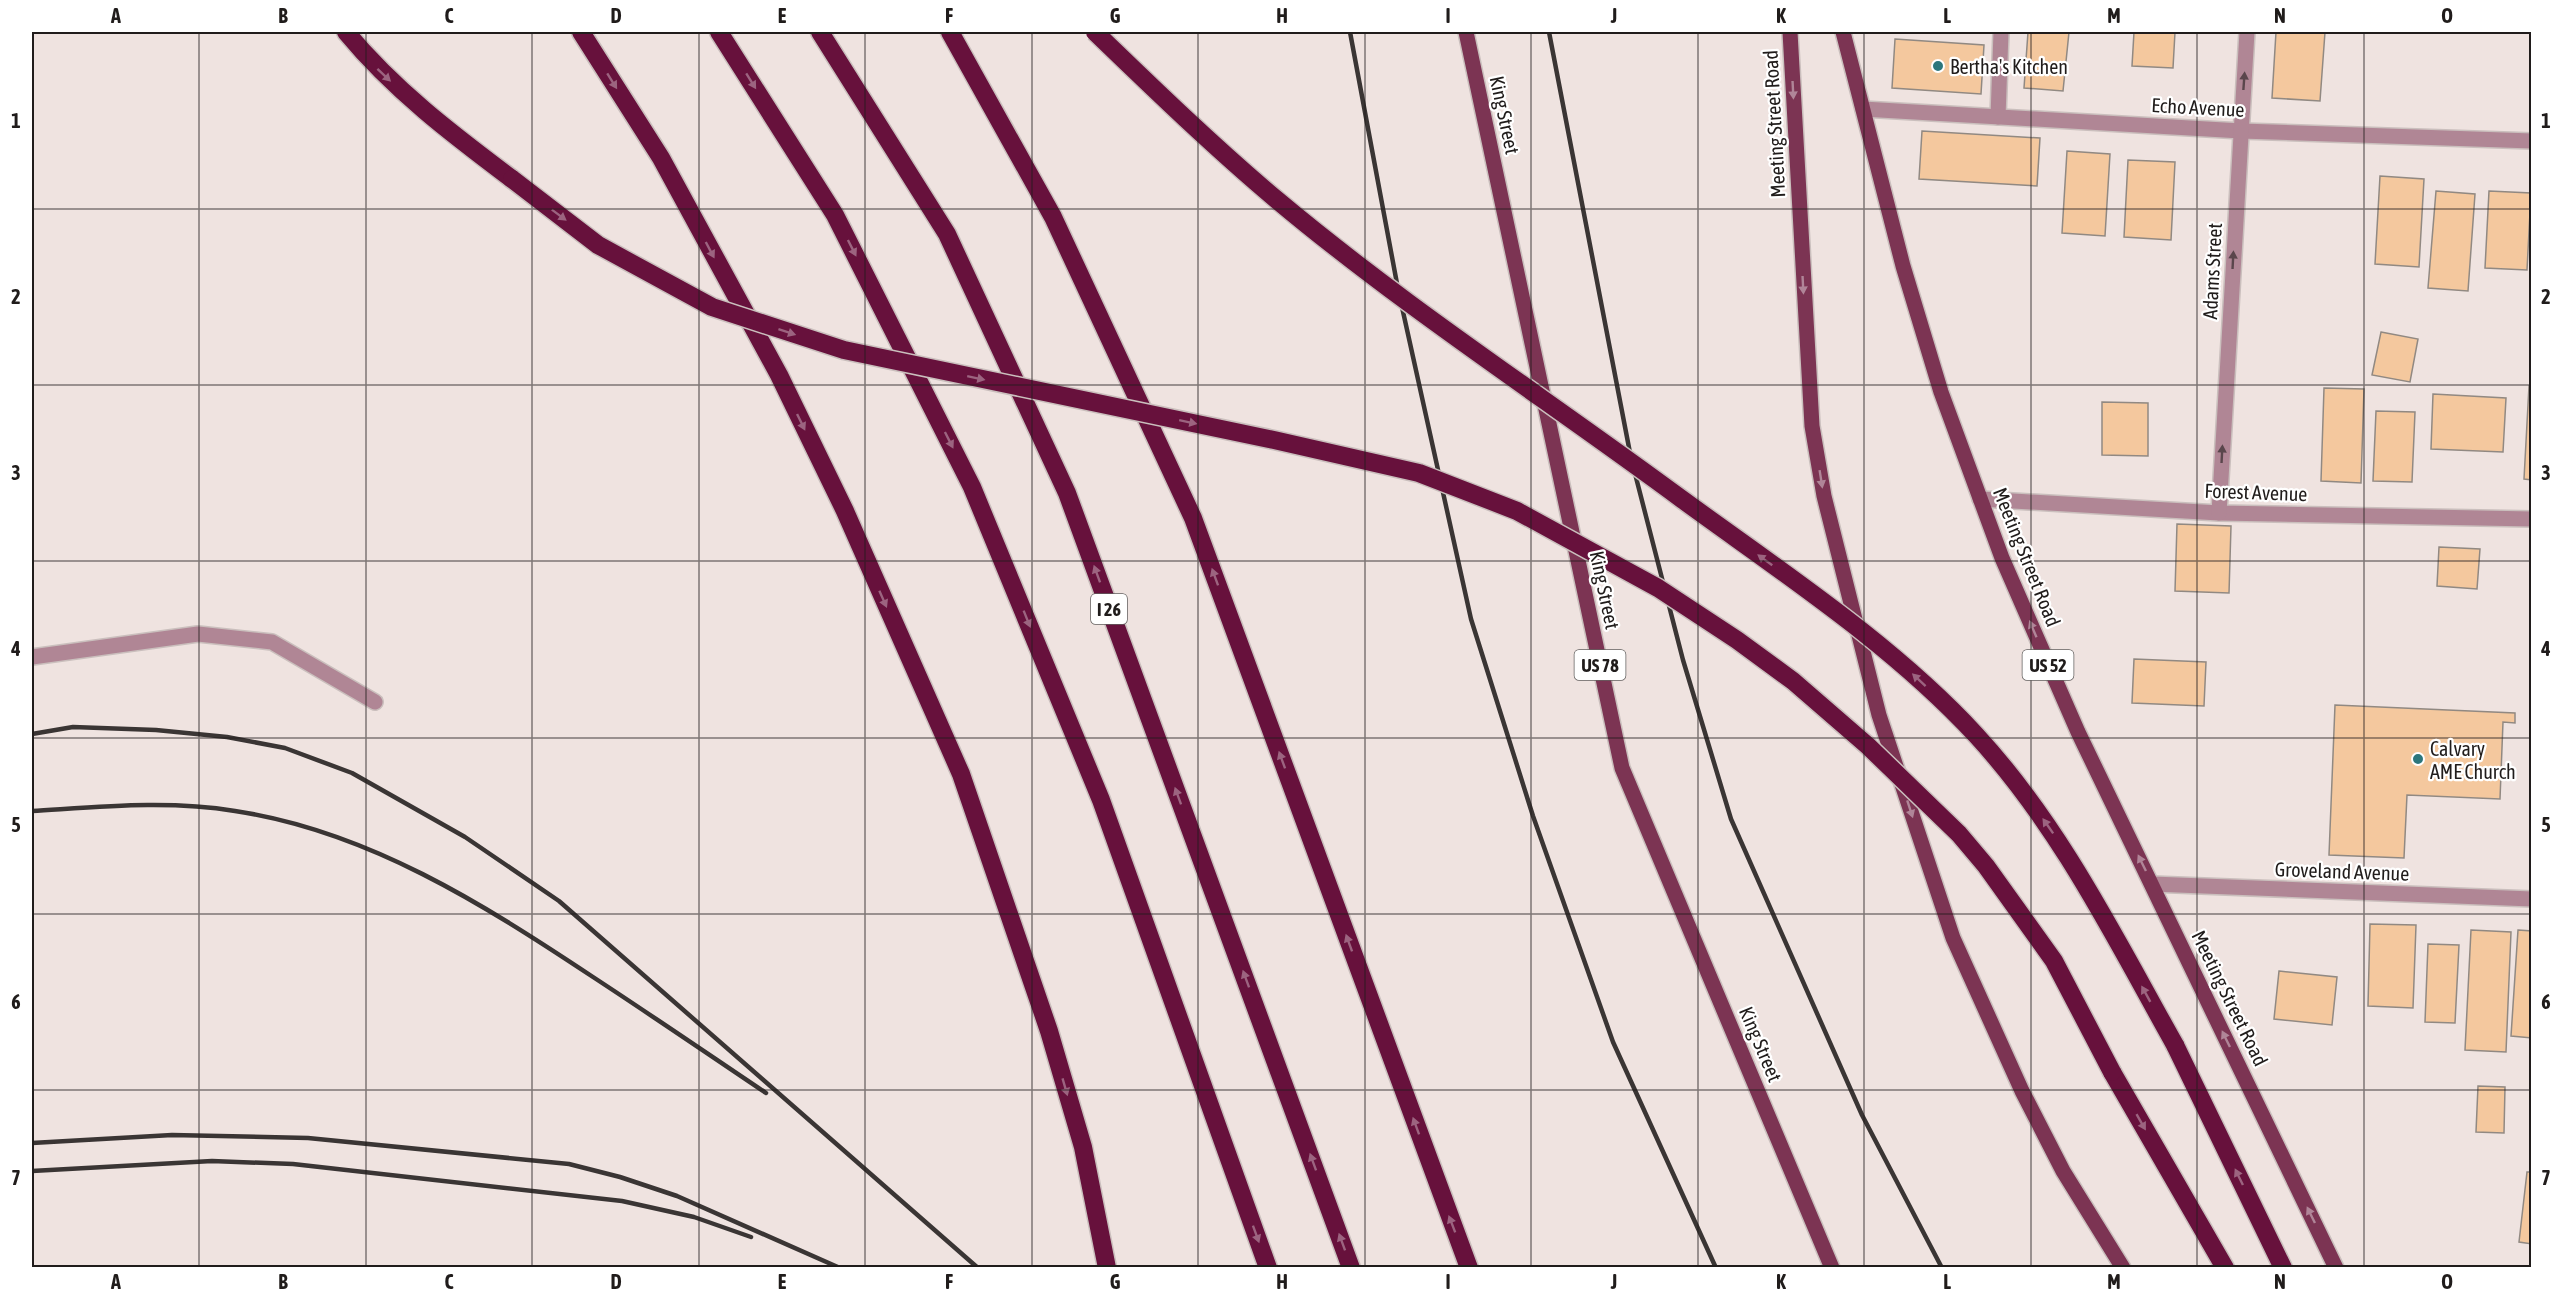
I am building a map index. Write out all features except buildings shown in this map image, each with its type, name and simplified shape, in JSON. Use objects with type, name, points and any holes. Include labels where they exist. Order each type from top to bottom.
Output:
[{"type":"highway","points":[[346,32],[374,66],[425,113],[598,245],[712,308],[844,350],[1274,440],[1419,473],[1517,511],[1658,588],[1793,681],[1876,753],[1952,827],[1986,866],[2054,961],[2112,1072],[2225,1268]]},
{"type":"highway","points":[[581,32],[661,158],[779,375],[845,511],[961,774],[1049,1030],[1083,1147],[1107,1268]]},
{"type":"highway","points":[[719,32],[835,215],[972,487],[1101,800],[1268,1268]]},
{"type":"highway","name":"I 26","points":[[820,32],[947,234],[1067,493],[1351,1268]]},
{"type":"highway","points":[[950,32],[1053,217],[1193,518],[1469,1268]]},
{"type":"highway","points":[[1095,32],[1209,140],[1287,208],[1395,291],[1837,613],[1915,677],[1975,734],[2024,792],[2062,846],[2175,1045],[2283,1268]]},
{"type":"main road","name":"King Street","points":[[1466,32],[1622,768],[1832,1268]]},
{"type":"main road","name":"Meeting Street Road","points":[[1790,32],[1812,426],[1824,496],[1879,715],[1953,938],[2022,1091],[2053,1151],[2123,1268]]},
{"type":"main road","name":"Meeting Street Road","points":[[1843,32],[1907,277],[1941,392],[2007,568],[2078,732],[2336,1268]]},
{"type":"street","points":[[1998,117],[2001,32]]},
{"type":"street","name":"Adams Street","points":[[2219,513],[2247,32]]},
{"type":"street","name":"Echo Avenue","points":[[1863,109],[2241,131],[2532,141]]},
{"type":"street","name":"Forest Avenue","points":[[1980,499],[2219,513],[2532,519]]},
{"type":"street","points":[[32,657],[198,634],[272,642],[375,702]]},
{"type":"street","name":"Groveland Avenue","points":[[2152,884],[2532,899]]},
{"type":"railway","points":[[1350,32],[1398,289],[1471,619],[1533,816],[1613,1042],[1716,1268]]},
{"type":"railway","points":[[1549,32],[1631,458],[1683,660],[1731,819],[1862,1115],[1942,1268]]},
{"type":"railway","points":[[32,734],[73,727],[156,730],[227,737],[285,748],[352,773],[465,837],[559,901],[978,1268]]},
{"type":"railway","points":[[32,811],[133,805],[210,808],[284,821],[332,835],[423,874],[509,923],[766,1093]]},
{"type":"railway","points":[[32,1143],[172,1135],[308,1138],[569,1164],[620,1177],[677,1196],[840,1268]]},
{"type":"railway","points":[[32,1171],[212,1161],[293,1164],[622,1201],[694,1217],[751,1237]]},
{"type":"place","name":"Bertha's Kitchen","points":[[1938,66]]},
{"type":"place","name":"Calvary AME Church","points":[[2418,759]]}]
